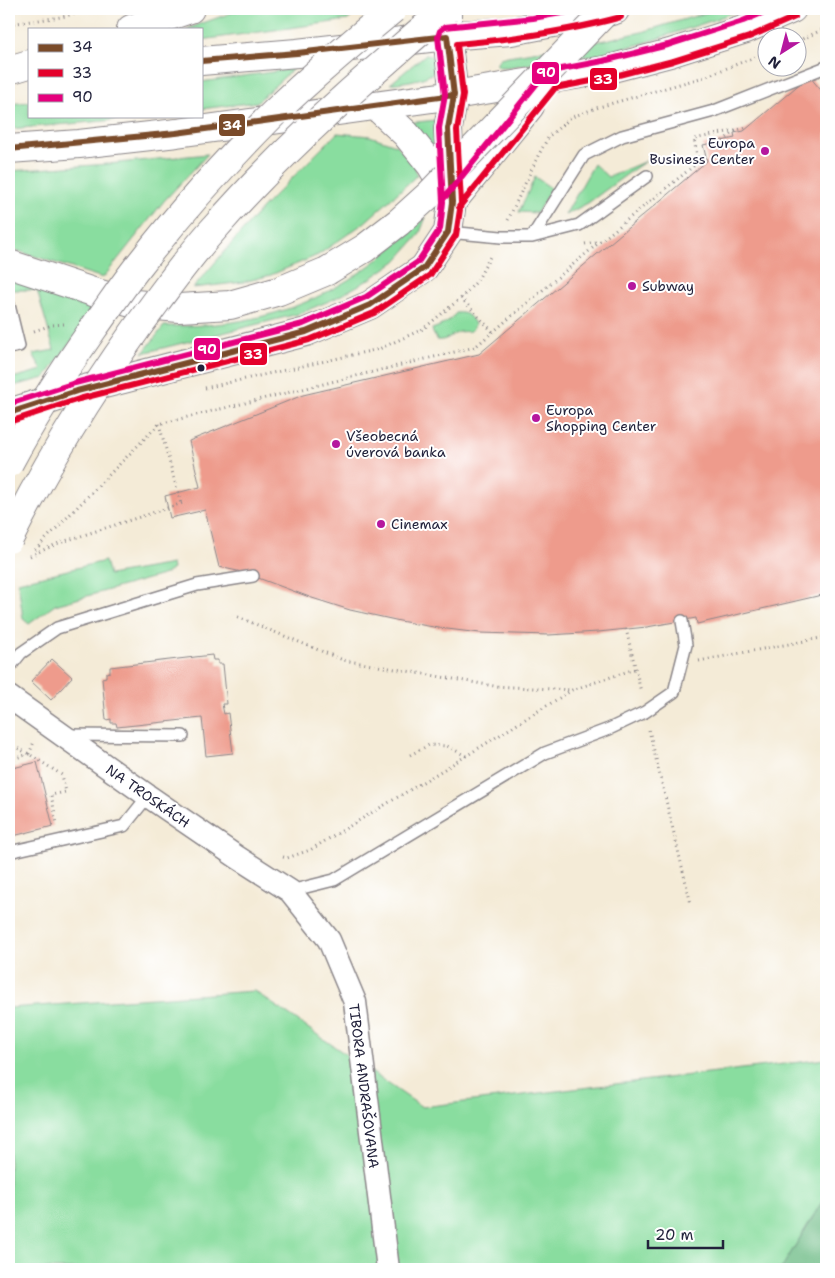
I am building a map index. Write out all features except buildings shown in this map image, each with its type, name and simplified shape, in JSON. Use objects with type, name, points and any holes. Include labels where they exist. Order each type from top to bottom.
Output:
[{"type":"main road","points":[[134,28],[190,9]]},
{"type":"main road","points":[[9,463],[27,428],[63,372],[139,264],[182,212],[274,113],[393,9]]},
{"type":"main road","points":[[9,413],[77,391],[306,332],[370,306],[424,268],[448,232],[452,202],[448,129],[454,95],[447,36],[448,9]]},
{"type":"main road","points":[[9,539],[60,444],[129,337],[212,231],[256,183],[347,94],[448,9]]},
{"type":"main road","points":[[9,264],[135,304],[179,308],[230,305],[280,291],[327,271],[365,248],[412,210],[608,9]]},
{"type":"main road","points":[[202,61],[297,53],[510,30],[619,9]]},
{"type":"main road","points":[[9,149],[79,144],[177,133],[550,80],[605,70],[670,54],[746,29],[792,9]]},
{"type":"main road","points":[[9,70],[28,64]]},
{"type":"main road","points":[[9,76],[28,75]]},
{"type":"main road","points":[[452,202],[550,80]]},
{"type":"main road","points":[[376,106],[406,134],[431,166],[452,202]]},
{"type":"street","name":"NA TROSKÁCH","points":[[9,697],[148,796],[290,891]]},
{"type":"street","name":"TIBORA ANDRAŠOVANA","points":[[290,891],[329,940],[355,1002],[388,1269]]},
{"type":"lane","points":[[532,237],[584,155],[622,136],[714,111],[826,67]]},
{"type":"lane","points":[[448,232],[500,237],[532,237],[579,225],[647,176]]},
{"type":"lane","points":[[9,305],[19,346],[9,348]]},
{"type":"lane","points":[[9,668],[21,653],[57,628],[197,585],[253,576]]},
{"type":"lane","points":[[290,891],[334,880],[545,753],[609,729],[645,712],[674,692],[686,645],[682,621]]},
{"type":"lane","points":[[61,735],[183,736]]},
{"type":"lane","points":[[9,852],[124,826],[148,796]]},
{"type":"path","points":[[9,24],[61,17],[96,9]]},
{"type":"path","points":[[808,36],[826,28]]},
{"type":"path","points":[[698,162],[694,139],[748,127]]},
{"type":"path","points":[[723,141],[737,130]]},
{"type":"path","points":[[159,424],[182,504],[59,543],[29,556],[159,424],[475,347],[706,156]]},
{"type":"path","points":[[461,298],[493,333]]},
{"type":"path","points":[[238,617],[343,660],[494,686],[572,690]]},
{"type":"path","points":[[626,629],[691,904]]},
{"type":"path","points":[[682,664],[826,636]]},
{"type":"path","points":[[277,856],[287,858],[310,850],[572,690],[635,669]]},
{"type":"path","points":[[29,754],[34,741]]},
{"type":"path","points":[[9,744],[29,754],[62,776],[66,792],[51,795],[61,840]]},
{"type":"path","points":[[410,755],[429,745],[447,746],[466,756]]},
{"type":"path","points":[[9,760],[29,754]]},
{"type":"path","points":[[60,774],[64,768]]},
{"type":"green space","points":[[242,9],[361,9],[348,20],[202,40],[202,28],[189,28]]},
{"type":"green space","points":[[719,9],[741,9],[644,43],[597,55],[508,67],[497,66],[500,58],[596,42],[642,32]]},
{"type":"green space","points":[[426,54],[433,57],[437,64],[432,74],[410,81],[390,84]]},
{"type":"green space","points":[[293,69],[257,102],[202,109],[202,82]]},
{"type":"green space","points":[[28,102],[28,118],[129,118],[9,129],[9,104]]},
{"type":"green space","points":[[436,120],[435,149],[407,123]]},
{"type":"green space","points":[[337,133],[370,136],[396,145],[414,163],[417,175],[364,223],[318,255],[271,275],[244,282],[193,288],[263,207]]},
{"type":"green space","points":[[208,154],[164,201],[103,278],[9,248],[9,171]]},
{"type":"green space","points":[[646,161],[588,203],[565,215],[594,164],[608,177]]},
{"type":"green space","points":[[535,177],[551,188],[537,213],[519,212]]},
{"type":"green space","points":[[426,217],[419,235],[396,261],[370,279],[334,299],[298,314],[143,353],[164,326],[209,325],[253,318],[274,313],[316,298],[372,264]]},
{"type":"green space","points":[[9,275],[97,305],[45,378],[9,387],[9,379],[42,370],[33,354],[54,350],[37,290],[9,290]]},
{"type":"green space","points":[[456,313],[469,316],[475,324],[472,330],[454,334],[446,339],[437,340],[432,329],[451,319]]},
{"type":"green space","points":[[105,561],[109,575],[172,564],[173,569],[166,574],[55,605],[29,624],[23,619],[18,582]]},
{"type":"green space","points":[[254,991],[422,1107],[826,1059],[826,1195],[781,1269],[9,1269],[9,1008]]},
{"type":"green space","points":[[826,1196],[826,1269],[781,1269]]},
{"type":"transit line","name":"90","points":[[9,404],[75,383],[303,324],[366,297],[418,262],[440,229],[443,202],[439,128],[445,95],[438,37],[440,31],[445,27],[533,18],[584,9]]},
{"type":"transit line","name":"90","points":[[445,197],[546,72],[603,61],[668,45],[743,21],[771,9]]},
{"type":"transit line","name":"33","points":[[12,421],[79,399],[309,340],[374,313],[430,275],[456,235],[461,203],[457,130],[463,95],[457,44],[539,34],[621,17]]},
{"type":"transit line","name":"33","points":[[459,207],[555,88],[607,78],[673,61],[749,37],[795,17]]},
{"type":"transit line","name":"34","points":[[9,413],[77,391],[306,332],[370,305],[424,268],[448,232],[452,202],[448,129],[454,95],[447,36],[297,53],[202,61]]},
{"type":"transit line","name":"34","points":[[9,149],[176,133],[454,95]]},
{"type":"place","name":"Europa Business Center","points":[[765,151]]},
{"type":"place","name":"Subway","points":[[632,286]]},
{"type":"place","name":"Europa Shopping Center","points":[[536,418]]},
{"type":"place","name":"Všeobecná úverová banka","points":[[336,444]]},
{"type":"place","name":"Cinemax","points":[[381,524]]}]
